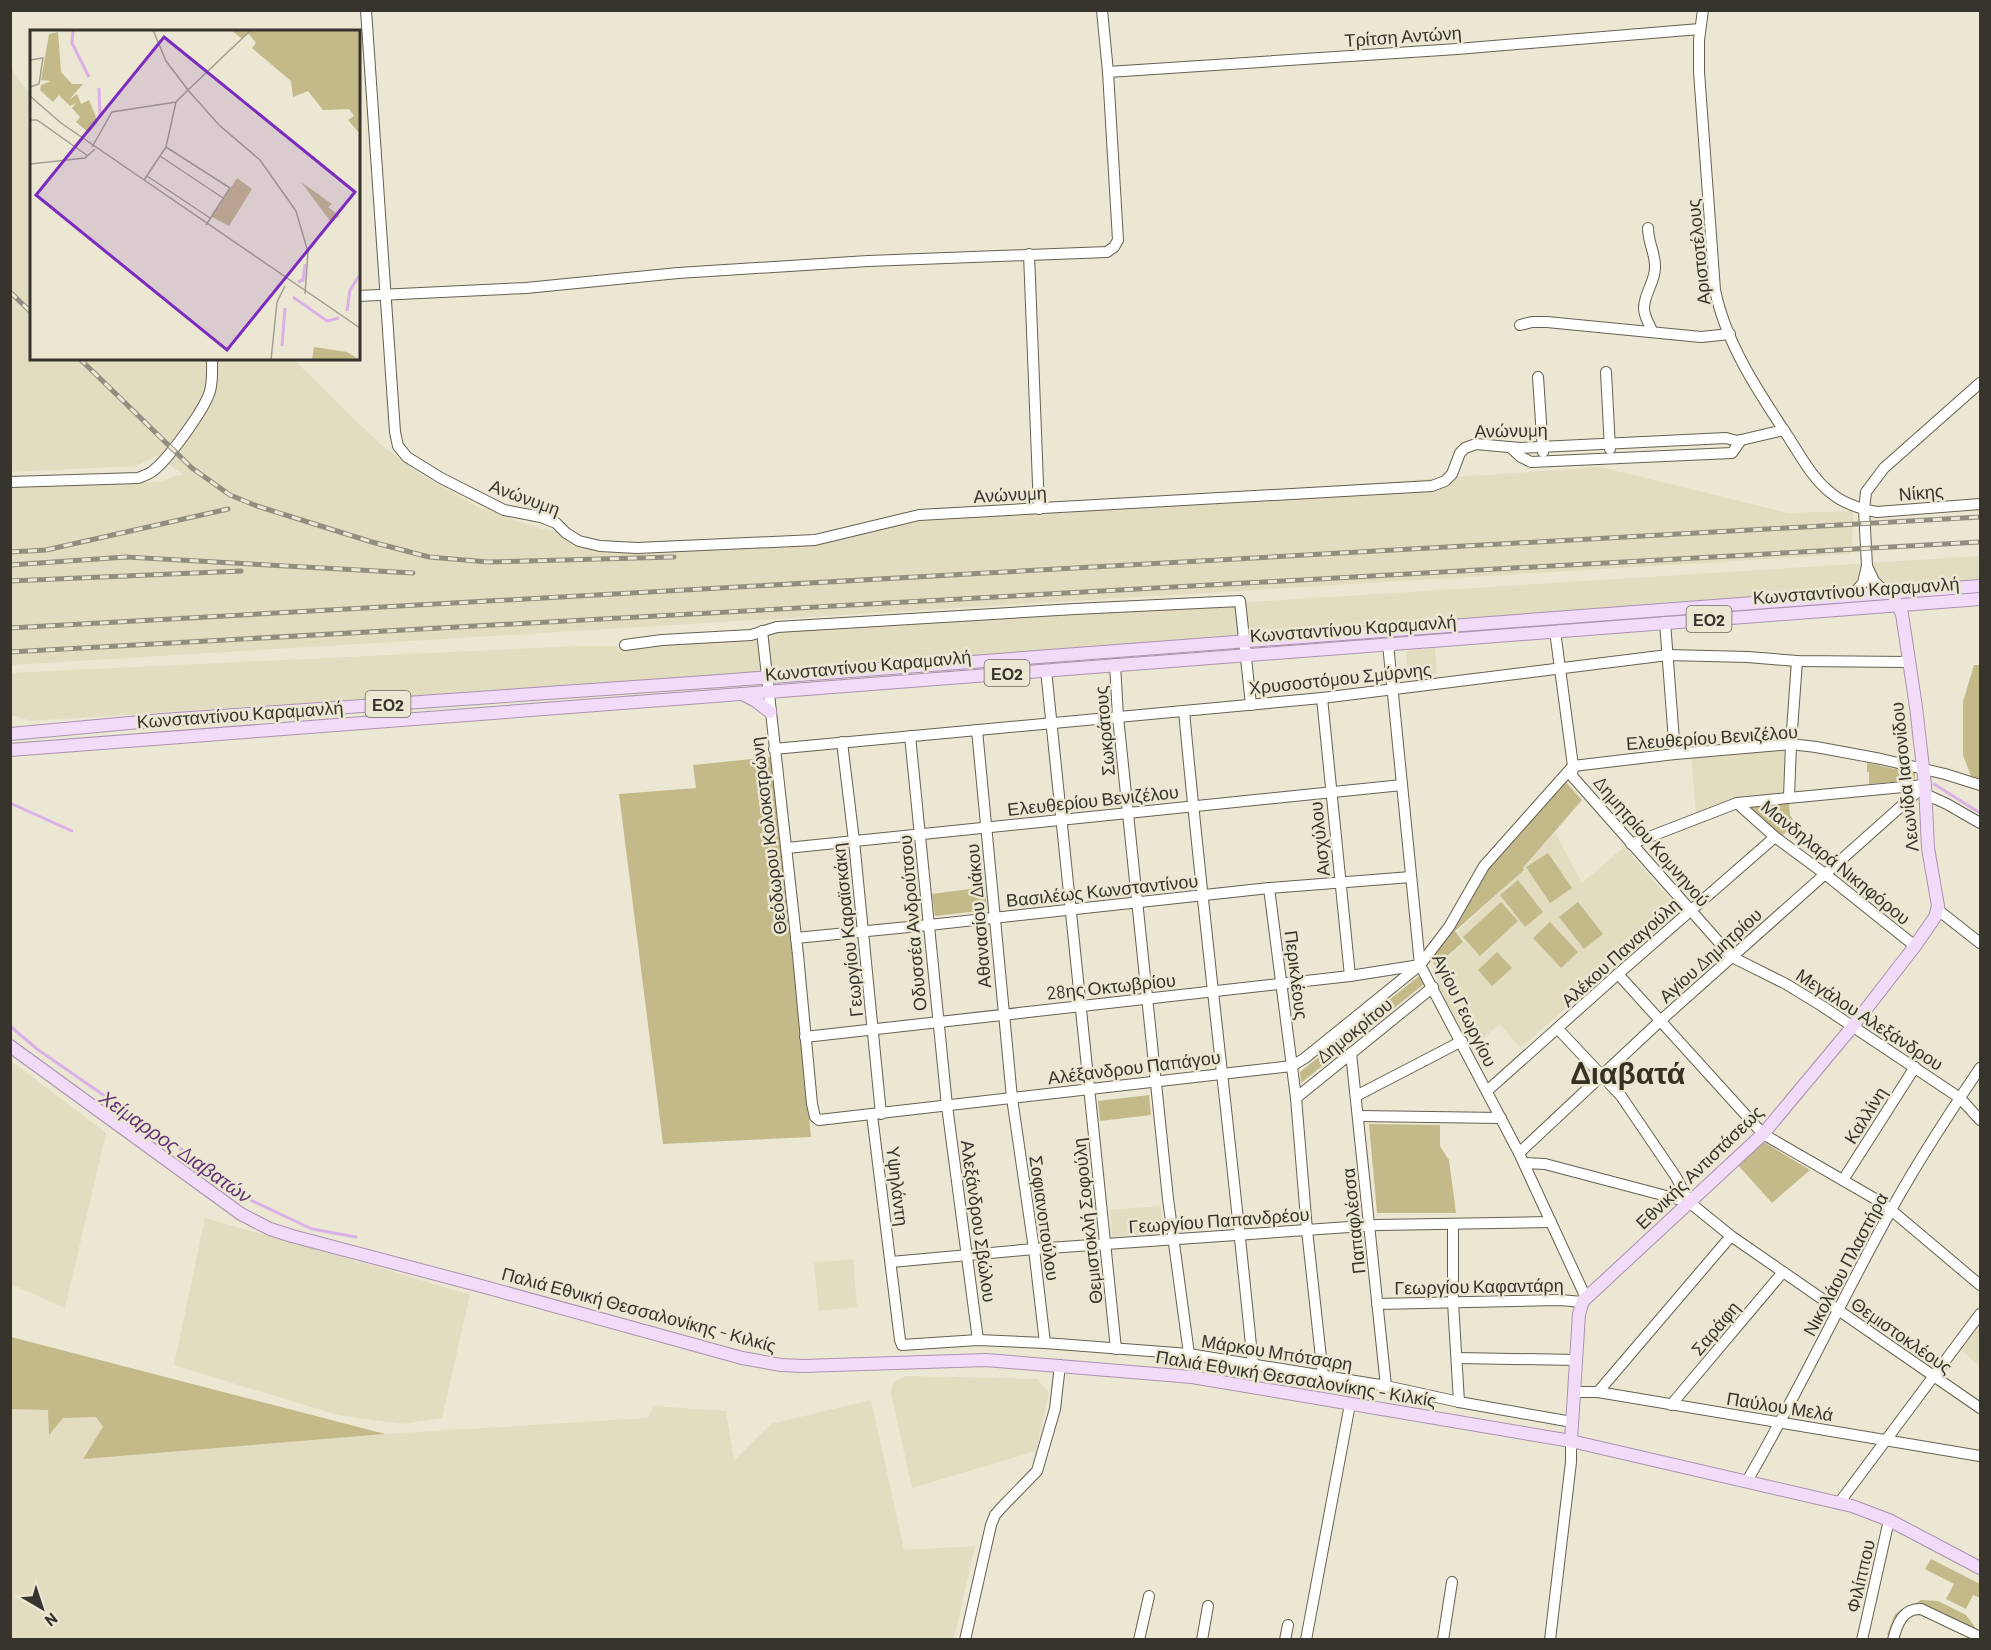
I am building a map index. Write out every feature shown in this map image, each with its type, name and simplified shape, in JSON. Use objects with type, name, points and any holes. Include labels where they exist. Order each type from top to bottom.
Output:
[{"type":"main road","name":"Κωνσταντίνου Καραμανλή","points":[[10,734],[162,720],[1980,586]]},
{"type":"main road","points":[[1885,592],[1898,604]]},
{"type":"main road","name":"Κωνσταντίνου Καραμανλή","points":[[10,750],[1980,599]]},
{"type":"main road","name":"Λεωνίδα Ιασονίδου","points":[[1898,604],[1902,614],[1916,707],[1925,790],[1928,848],[1938,910]]},
{"type":"main road","points":[[741,694],[756,701],[770,712]]},
{"type":"main road","points":[[10,726],[33,732]]},
{"type":"main road","name":"Εθνικής Αντιστάσεως","points":[[1584,1300],[1763,1134],[1853,1026],[1915,946],[1938,910]]},
{"type":"main road","name":"Παλιά Εθνική Θεσσαλονίκης - Κιλκίς","points":[[10,1046],[242,1214],[264,1226],[292,1236],[762,1362],[803,1366],[986,1360],[1192,1377],[1350,1404],[1574,1437],[1860,1508],[1889,1520],[1980,1568]]},
{"type":"main road","points":[[1574,1437],[1572,1422],[1579,1314],[1584,1300]]},
{"type":"street","name":"Ανώνυμη","points":[[366,10],[395,432],[398,446],[407,457],[441,478],[504,510],[541,516],[556,523],[579,541],[600,546],[637,548],[815,540],[919,515],[1431,486],[1445,481],[1452,474],[1460,453],[1465,448],[1476,444],[1543,447],[1726,438],[1741,440],[1784,430]]},
{"type":"street","points":[[360,296],[526,288],[678,273],[868,261],[1107,252],[1118,240],[1102,10]]},
{"type":"street","name":"Αριστοτέλους","points":[[1703,10],[1700,29],[1699,90],[1714,283],[1720,309],[1746,368],[1812,473],[1829,492],[1864,510]]},
{"type":"street","name":"Τρίτση Αντώνη","points":[[1108,72],[1458,49],[1700,29]]},
{"type":"street","points":[[1648,228],[1655,269],[1644,308],[1652,331]]},
{"type":"street","points":[[1029,254],[1039,509]]},
{"type":"street","points":[[1520,325],[1547,322],[1701,337],[1730,334]]},
{"type":"street","points":[[10,482],[138,478],[152,472],[162,463],[203,409],[213,374],[212,360]]},
{"type":"street","points":[[1606,372],[1611,458]]},
{"type":"street","points":[[1538,377],[1544,461]]},
{"type":"street","points":[[1885,592],[1874,581],[1868,566],[1864,510],[1866,492],[1884,468],[1978,388]]},
{"type":"street","points":[[1511,447],[1521,458],[1531,462],[1732,453],[1741,440]]},
{"type":"street","name":"Νίκης","points":[[1864,510],[1891,512],[1980,504]]},
{"type":"street","points":[[1853,594],[1863,583],[1868,566]]},
{"type":"street","points":[[624,645],[673,639],[751,635],[777,627],[1240,601],[1251,705]]},
{"type":"street","points":[[1665,622],[1675,754]]},
{"type":"street","name":"Θεόδωρου Κολοκοτρώνη","points":[[762,631],[787,848],[812,1104],[815,1117],[819,1120]]},
{"type":"street","name":"Δημητρίου Κομνηνού","points":[[1555,631],[1572,776],[1732,957]]},
{"type":"street","name":"Αγίου Γεωργίου","points":[[1388,644],[1420,965],[1502,1118],[1551,1222],[1584,1300]]},
{"type":"street","name":"Χρυσοστόμου Σμύρνης","points":[[774,748],[1322,698],[1668,655],[1797,661],[1908,662]]},
{"type":"street","points":[[1789,797],[1797,661]]},
{"type":"street","name":"Σωκράτους","points":[[1115,664],[1118,717],[1168,1200],[1189,1354]]},
{"type":"street","name":"Θεμιστοκλή Σοφούλη","points":[[1046,670],[1116,1349]]},
{"type":"street","name":"Αισχύλου","points":[[1322,698],[1350,976]]},
{"type":"street","points":[[1184,711],[1201,896],[1253,1366]]},
{"type":"street","name":"Αθανασίου Διάκου","points":[[977,730],[1012,1098]]},
{"type":"street","name":"Οδυσσέα Ανδρούτσου","points":[[910,736],[947,1106]]},
{"type":"street","name":"Γεωργίου Καραϊσκάκη","points":[[842,742],[874,1030],[877,1114]]},
{"type":"street","name":"Ελευθερίου Βενιζέλου","points":[[1572,766],[1791,744],[1851,753],[1923,769],[1980,785]]},
{"type":"street","name":"Αλέξανδρου Παπάγου","points":[[819,1120],[1292,1065],[1305,1058],[1420,965],[1449,927],[1484,866],[1572,766]]},
{"type":"street","name":"Ελευθερίου Βενιζέλου","points":[[787,848],[1402,785]]},
{"type":"street","points":[[1631,844],[1737,803],[1789,797],[1925,790],[1980,823]]},
{"type":"street","name":"Αγίου Δημητρίου","points":[[1521,1158],[1602,1075],[1660,1021],[1825,874],[1925,790]]},
{"type":"street","name":"Μανδηλαρά Νικηφόρου","points":[[1737,803],[1775,837],[1915,946]]},
{"type":"street","name":"Αλέκου Παναγούλη","points":[[1487,1091],[1775,837]]},
{"type":"street","name":"Βασιλέως Κωνσταντίνου","points":[[796,938],[1269,888],[1411,877]]},
{"type":"street","name":"Περικλέους","points":[[1269,888],[1296,1098],[1307,1230],[1323,1376]]},
{"type":"street","points":[[1938,910],[1980,943]]},
{"type":"street","name":"Μεγάλου Αλεξάνδρου","points":[[1732,957],[1793,988],[1853,1026],[1960,1098],[1980,1120]]},
{"type":"street","name":"28ης Οκτωβρίου","points":[[806,1037],[1350,976],[1420,965]]},
{"type":"street","points":[[1618,974],[1763,1134],[1891,1210],[1980,1285]]},
{"type":"street","name":"Δημοκρίτου","points":[[1296,1098],[1433,987]]},
{"type":"street","points":[[1558,1029],[1621,1096],[1670,1168],[1689,1202]]},
{"type":"street","points":[[1356,1096],[1462,1041]]},
{"type":"street","name":"Παπαφλέσσα","points":[[1351,1053],[1386,1386]]},
{"type":"street","name":"Καλλίνη","points":[[1843,1180],[1915,1067]]},
{"type":"street","name":"Νικολάου Πλαστήρα","points":[[1747,1481],[1781,1422],[1891,1210],[1980,1068]]},
{"type":"street","name":"Σοφιανοπούλου","points":[[1012,1098],[1045,1343]]},
{"type":"street","name":"Αλεξάνδρου Σβώλου","points":[[947,1106],[978,1340]]},
{"type":"street","name":"Υψηλάντη","points":[[877,1114],[891,1262],[902,1345]]},
{"type":"street","points":[[1359,1116],[1502,1118]]},
{"type":"street","points":[[1521,1158],[1689,1202]]},
{"type":"street","name":"Θεμιστοκλέους","points":[[1689,1202],[1731,1236],[1980,1408]]},
{"type":"street","name":"Γεωργίου Παπανδρέου","points":[[891,1262],[1370,1225],[1551,1222]]},
{"type":"street","points":[[1454,1224],[1453,1302],[1459,1402]]},
{"type":"street","points":[[1598,1392],[1731,1236]]},
{"type":"street","name":"Σαράφη","points":[[1671,1405],[1783,1272]]},
{"type":"street","name":"Γεωργίου Καφαντάρη","points":[[1377,1304],[1584,1300]]},
{"type":"street","points":[[1839,1503],[1980,1314]]},
{"type":"street","name":"Μάρκου Μπότσαρη","points":[[902,1345],[978,1340],[1189,1354],[1386,1386],[1459,1402],[1572,1422]]},
{"type":"street","points":[[1457,1358],[1577,1360]]},
{"type":"street","points":[[965,1640],[995,1515],[1031,1479],[1041,1461],[1055,1409],[1060,1365]]},
{"type":"street","name":"Παύλου Μελά","points":[[1574,1392],[1598,1392],[1980,1456]]},
{"type":"street","points":[[1306,1640],[1350,1404]]},
{"type":"street","points":[[1550,1640],[1574,1437]]},
{"type":"street","name":"Φιλίππου","points":[[1862,1640],[1889,1520]]},
{"type":"street","points":[[1443,1640],[1452,1582]]},
{"type":"street","points":[[1139,1640],[1149,1596]]},
{"type":"street","points":[[1202,1640],[1208,1606]]},
{"type":"street","points":[[1893,1640],[1902,1616],[1912,1609],[1921,1609],[1978,1636]]},
{"type":"street","points":[[1285,1640],[1288,1625]]},
{"type":"shaded area","points":[[10,66],[30,93],[30,360],[294,360],[380,444],[422,475],[478,507],[539,528],[603,542],[676,546],[818,542],[916,514],[1601,467],[1788,513],[1854,511],[1851,554],[11,665],[11,487],[158,482],[183,474],[156,456],[136,466],[11,472]]},
{"type":"shaded area","points":[[1980,556],[1980,580],[768,672],[31,721],[11,715],[10,673],[579,646],[623,646],[769,630]]},
{"type":"shaded area","points":[[1435,648],[1437,674],[1408,676],[1406,651]]},
{"type":"shaded area","points":[[1974,665],[1980,665],[1980,779],[1971,776],[1963,755],[1963,702]]},
{"type":"shaded area","points":[[1784,749],[1784,794],[1696,813],[1691,756]]},
{"type":"shaded area","points":[[772,757],[811,1137],[663,1144],[619,794],[696,788],[693,765]]},
{"type":"shaded area","points":[[1867,763],[1915,773],[1915,780],[1869,784]]},
{"type":"shaded area","points":[[1564,780],[1582,800],[1523,868],[1524,870],[1455,931],[1463,942],[1435,967],[1432,958],[1486,868]]},
{"type":"shaded area","points":[[1789,803],[1790,815],[1795,823],[1781,837],[1749,810],[1749,806]]},
{"type":"shaded area","points":[[1555,832],[1582,883],[1624,847],[1680,910],[1520,1048],[1500,1024],[1476,1044],[1462,1030],[1439,988],[1436,968],[1464,942],[1457,932],[1523,870]]},
{"type":"shaded area","points":[[1548,853],[1572,888],[1550,903],[1526,867]]},
{"type":"shaded area","points":[[1518,880],[1543,912],[1525,927],[1500,895]]},
{"type":"shaded area","points":[[985,887],[987,910],[935,916],[932,894]]},
{"type":"shaded area","points":[[1501,902],[1518,921],[1480,956],[1463,937]]},
{"type":"shaded area","points":[[1578,902],[1603,934],[1584,949],[1559,917]]},
{"type":"shaded area","points":[[1550,922],[1578,952],[1561,968],[1533,938]]},
{"type":"shaded area","points":[[1497,952],[1512,968],[1492,986],[1478,970]]},
{"type":"shaded area","points":[[1419,976],[1424,984],[1301,1083],[1300,1072]]},
{"type":"shaded area","points":[[11,1061],[106,1133],[65,1308],[11,1284]]},
{"type":"shaded area","points":[[1149,1095],[1151,1115],[1100,1121],[1098,1101]]},
{"type":"shaded area","points":[[1369,1124],[1440,1125],[1440,1146],[1449,1160],[1456,1213],[1377,1213]]},
{"type":"shaded area","points":[[1762,1141],[1810,1170],[1772,1203],[1737,1164]]},
{"type":"shaded area","points":[[1161,1206],[1163,1234],[1112,1237],[1110,1210]]},
{"type":"shaded area","points":[[205,1218],[470,1295],[442,1418],[403,1424],[337,1415],[174,1365]]},
{"type":"shaded area","points":[[853,1259],[857,1307],[819,1311],[814,1263]]},
{"type":"shaded area","points":[[1977,1327],[1980,1330],[1980,1366],[1959,1349]]},
{"type":"shaded area","points":[[10,1337],[385,1434],[648,1418],[653,1406],[726,1411],[734,1461],[771,1424],[871,1400],[904,1550],[975,1546],[954,1639],[11,1639]]},
{"type":"shaded area","points":[[10,1337],[385,1434],[83,1459],[103,1427],[96,1417],[63,1418],[49,1435],[48,1410],[11,1409]]},
{"type":"shaded area","points":[[906,1376],[1037,1379],[1049,1393],[1036,1451],[912,1488],[891,1393],[893,1382]]},
{"type":"shaded area","points":[[1931,1559],[1980,1584],[1980,1598],[1973,1595],[1966,1609],[1946,1599],[1954,1584],[1925,1569]]},
{"type":"shaded area","points":[[1921,1600],[1938,1601],[1966,1615],[1978,1631],[1911,1607],[1891,1636],[1887,1635],[1895,1614]]},
{"type":"waterway","name":"Χείμαρρος Διαβατών","points":[[1934,784],[1980,813]]},
{"type":"waterway","name":"Χείμαρρος Διαβατών","points":[[10,803],[72,831]]},
{"type":"waterway","name":"Χείμαρρος Διαβατών","points":[[10,1026],[37,1049],[180,1148],[238,1194],[312,1229],[356,1237]]},
{"type":"railway","points":[[10,292],[30,311]]},
{"type":"railway","points":[[81,360],[192,468],[230,495],[257,506],[372,542],[429,557],[488,562],[674,557]]},
{"type":"railway","points":[[10,552],[46,550],[228,509]]},
{"type":"railway","points":[[10,628],[1980,517]]},
{"type":"railway","points":[[10,652],[1980,542]]},
{"type":"railway","points":[[10,565],[126,557],[413,573]]},
{"type":"railway","points":[[10,581],[241,571]]},
{"type":"district","name":"Διαβατά","points":[[1628,1072]]}]
